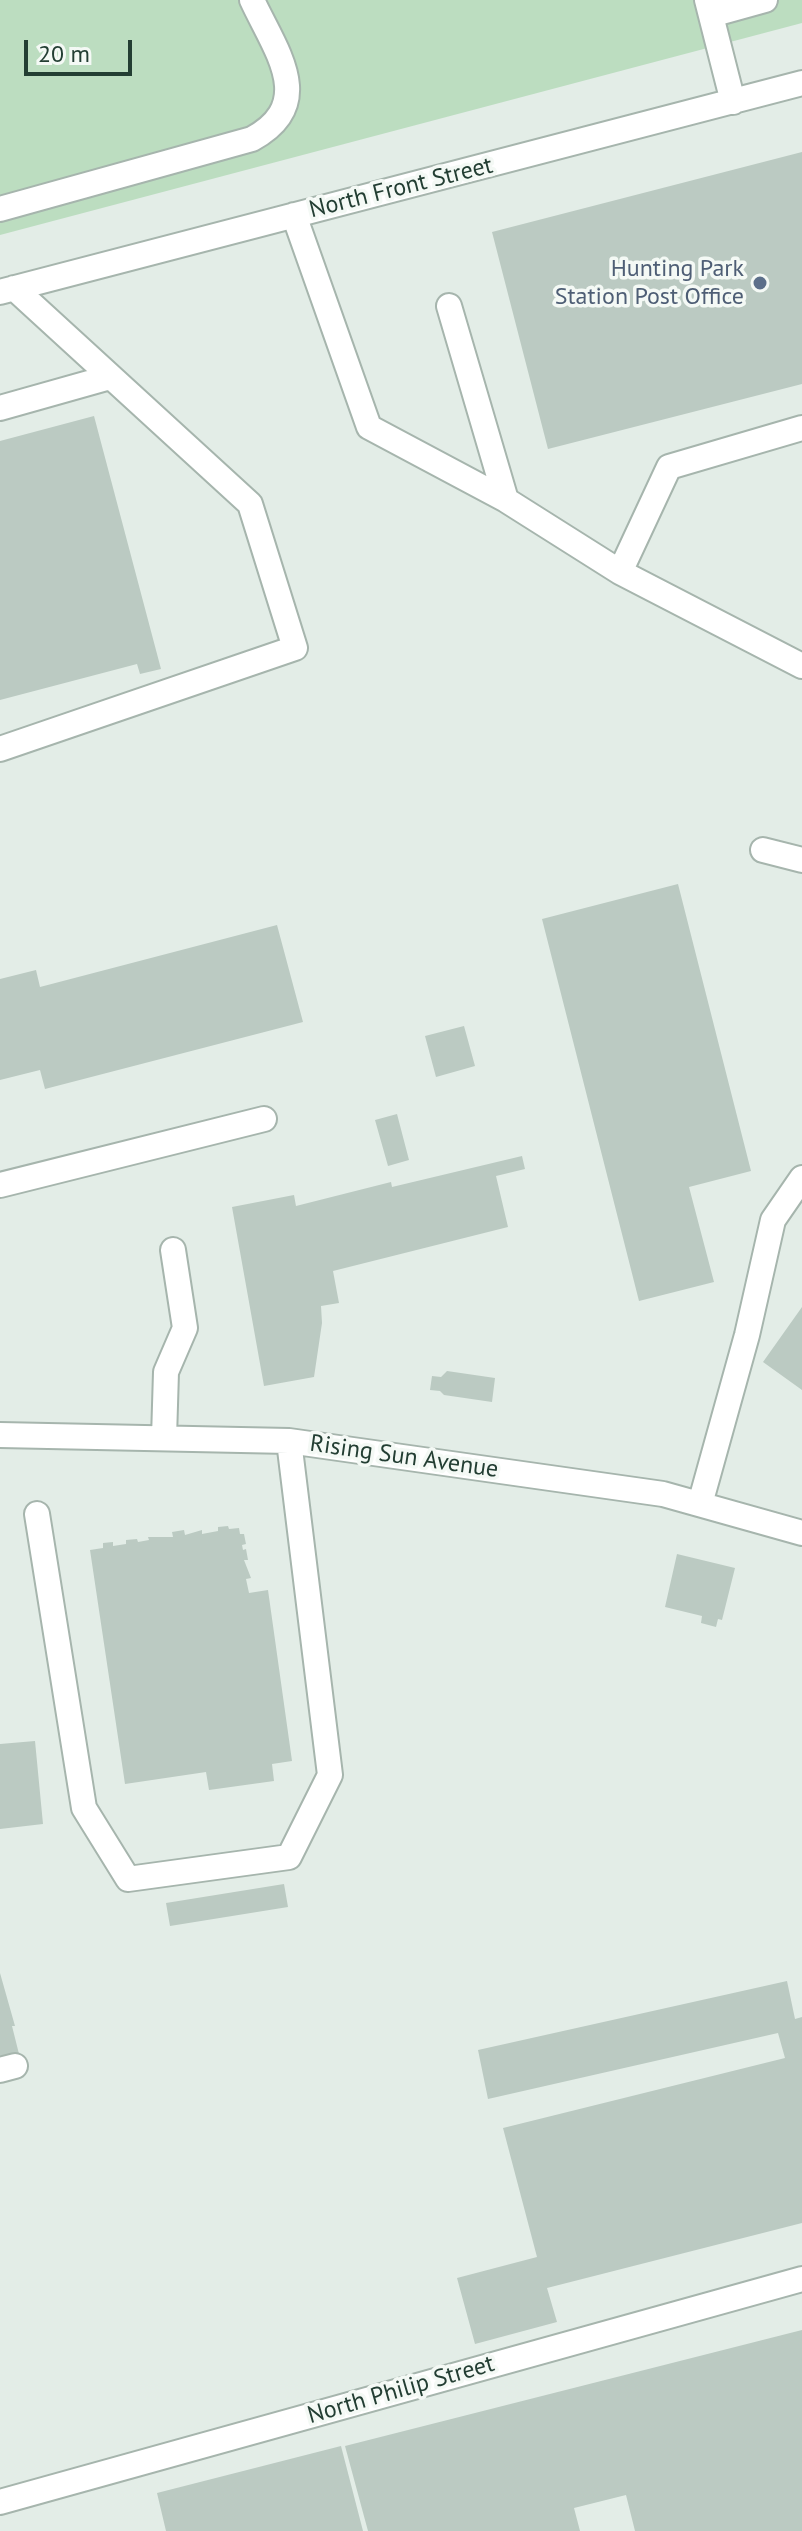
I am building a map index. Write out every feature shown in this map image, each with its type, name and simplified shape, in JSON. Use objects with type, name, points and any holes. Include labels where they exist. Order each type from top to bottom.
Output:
[{"type":"street","points":[[0,209],[252,139],[268,130],[289,97],[288,77],[252,0]]},
{"type":"street","points":[[733,102],[709,8],[765,0]]},
{"type":"street","name":"North Front Street","points":[[7,290],[802,83]]},
{"type":"street","points":[[294,215],[369,427],[506,500],[620,572],[802,666]]},
{"type":"street","points":[[0,749],[295,648],[250,504],[110,377],[7,290]]},
{"type":"street","points":[[449,306],[506,500]]},
{"type":"street","points":[[0,408],[110,377]]},
{"type":"street","points":[[620,572],[669,467],[802,428]]},
{"type":"street","points":[[763,850],[802,860]]},
{"type":"street","points":[[0,1185],[264,1119]]},
{"type":"street","points":[[700,1504],[747,1335],[773,1220],[802,1178]]},
{"type":"street","points":[[164,1438],[166,1372],[185,1328],[173,1250]]},
{"type":"street","name":"Rising Sun Avenue","points":[[0,1435],[289,1441],[663,1494],[802,1533]]},
{"type":"street","points":[[37,1514],[84,1808],[128,1879],[289,1857],[330,1775],[289,1441]]},
{"type":"street","name":"North Philip Street","points":[[7,2500],[802,2279]]},
{"type":"green space","points":[[0,0],[802,0],[802,23],[0,235]]},
{"type":"building","points":[[802,152],[802,384],[548,449],[492,232]]},
{"type":"building","points":[[94,416],[161,669],[140,674],[137,664],[0,700],[0,441]]},
{"type":"building","points":[[678,884],[751,1171],[689,1187],[714,1282],[639,1301],[542,919]]},
{"type":"building","points":[[277,925],[303,1022],[45,1089],[40,1070],[0,1080],[0,979],[36,970],[40,987]]},
{"type":"building","points":[[464,1026],[475,1066],[436,1077],[425,1036]]},
{"type":"building","points":[[397,1114],[409,1160],[388,1166],[375,1120]]},
{"type":"building","points":[[522,1156],[525,1169],[496,1176],[508,1227],[333,1271],[339,1303],[321,1306],[322,1323],[314,1377],[264,1386],[232,1207],[294,1195],[296,1206],[391,1182],[392,1187]]},
{"type":"building","points":[[802,1307],[802,1390],[763,1362]]},
{"type":"building","points":[[447,1371],[495,1378],[492,1402],[430,1390],[432,1376],[441,1377]]},
{"type":"building","points":[[228,1526],[229,1529],[239,1528],[240,1534],[244,1534],[246,1544],[242,1545],[248,1560],[244,1560],[251,1578],[246,1579],[249,1593],[268,1590],[292,1761],[272,1764],[274,1781],[209,1790],[206,1772],[125,1784],[90,1550],[103,1548],[103,1543],[113,1542],[113,1546],[126,1544],[126,1540],[137,1539],[138,1542],[149,1540],[148,1537],[173,1537],[172,1532],[184,1530],[185,1535],[202,1530],[202,1534]]},
{"type":"building","points":[[677,1554],[735,1568],[722,1620],[718,1619],[716,1627],[701,1623],[702,1616],[665,1607]]},
{"type":"building","points":[[35,1741],[43,1824],[0,1829],[0,1744]]},
{"type":"building","points":[[284,1884],[288,1907],[170,1926],[166,1903]]},
{"type":"building","points":[[0,1973],[15,2026],[12,2026],[19,2054],[0,2059]]},
{"type":"building","points":[[787,1981],[795,2019],[802,2017],[802,2223],[547,2288],[557,2322],[475,2344],[457,2278],[537,2257],[503,2128],[785,2058],[778,2033],[488,2099],[478,2050]]},
{"type":"building","points":[[802,2330],[802,2531],[635,2531],[626,2495],[574,2508],[580,2531],[368,2531],[345,2446]]},
{"type":"building","points":[[341,2446],[363,2531],[166,2531],[157,2493]]},
{"type":"place","name":"Hunting Park Station Post Office","points":[[760,283]]}]
